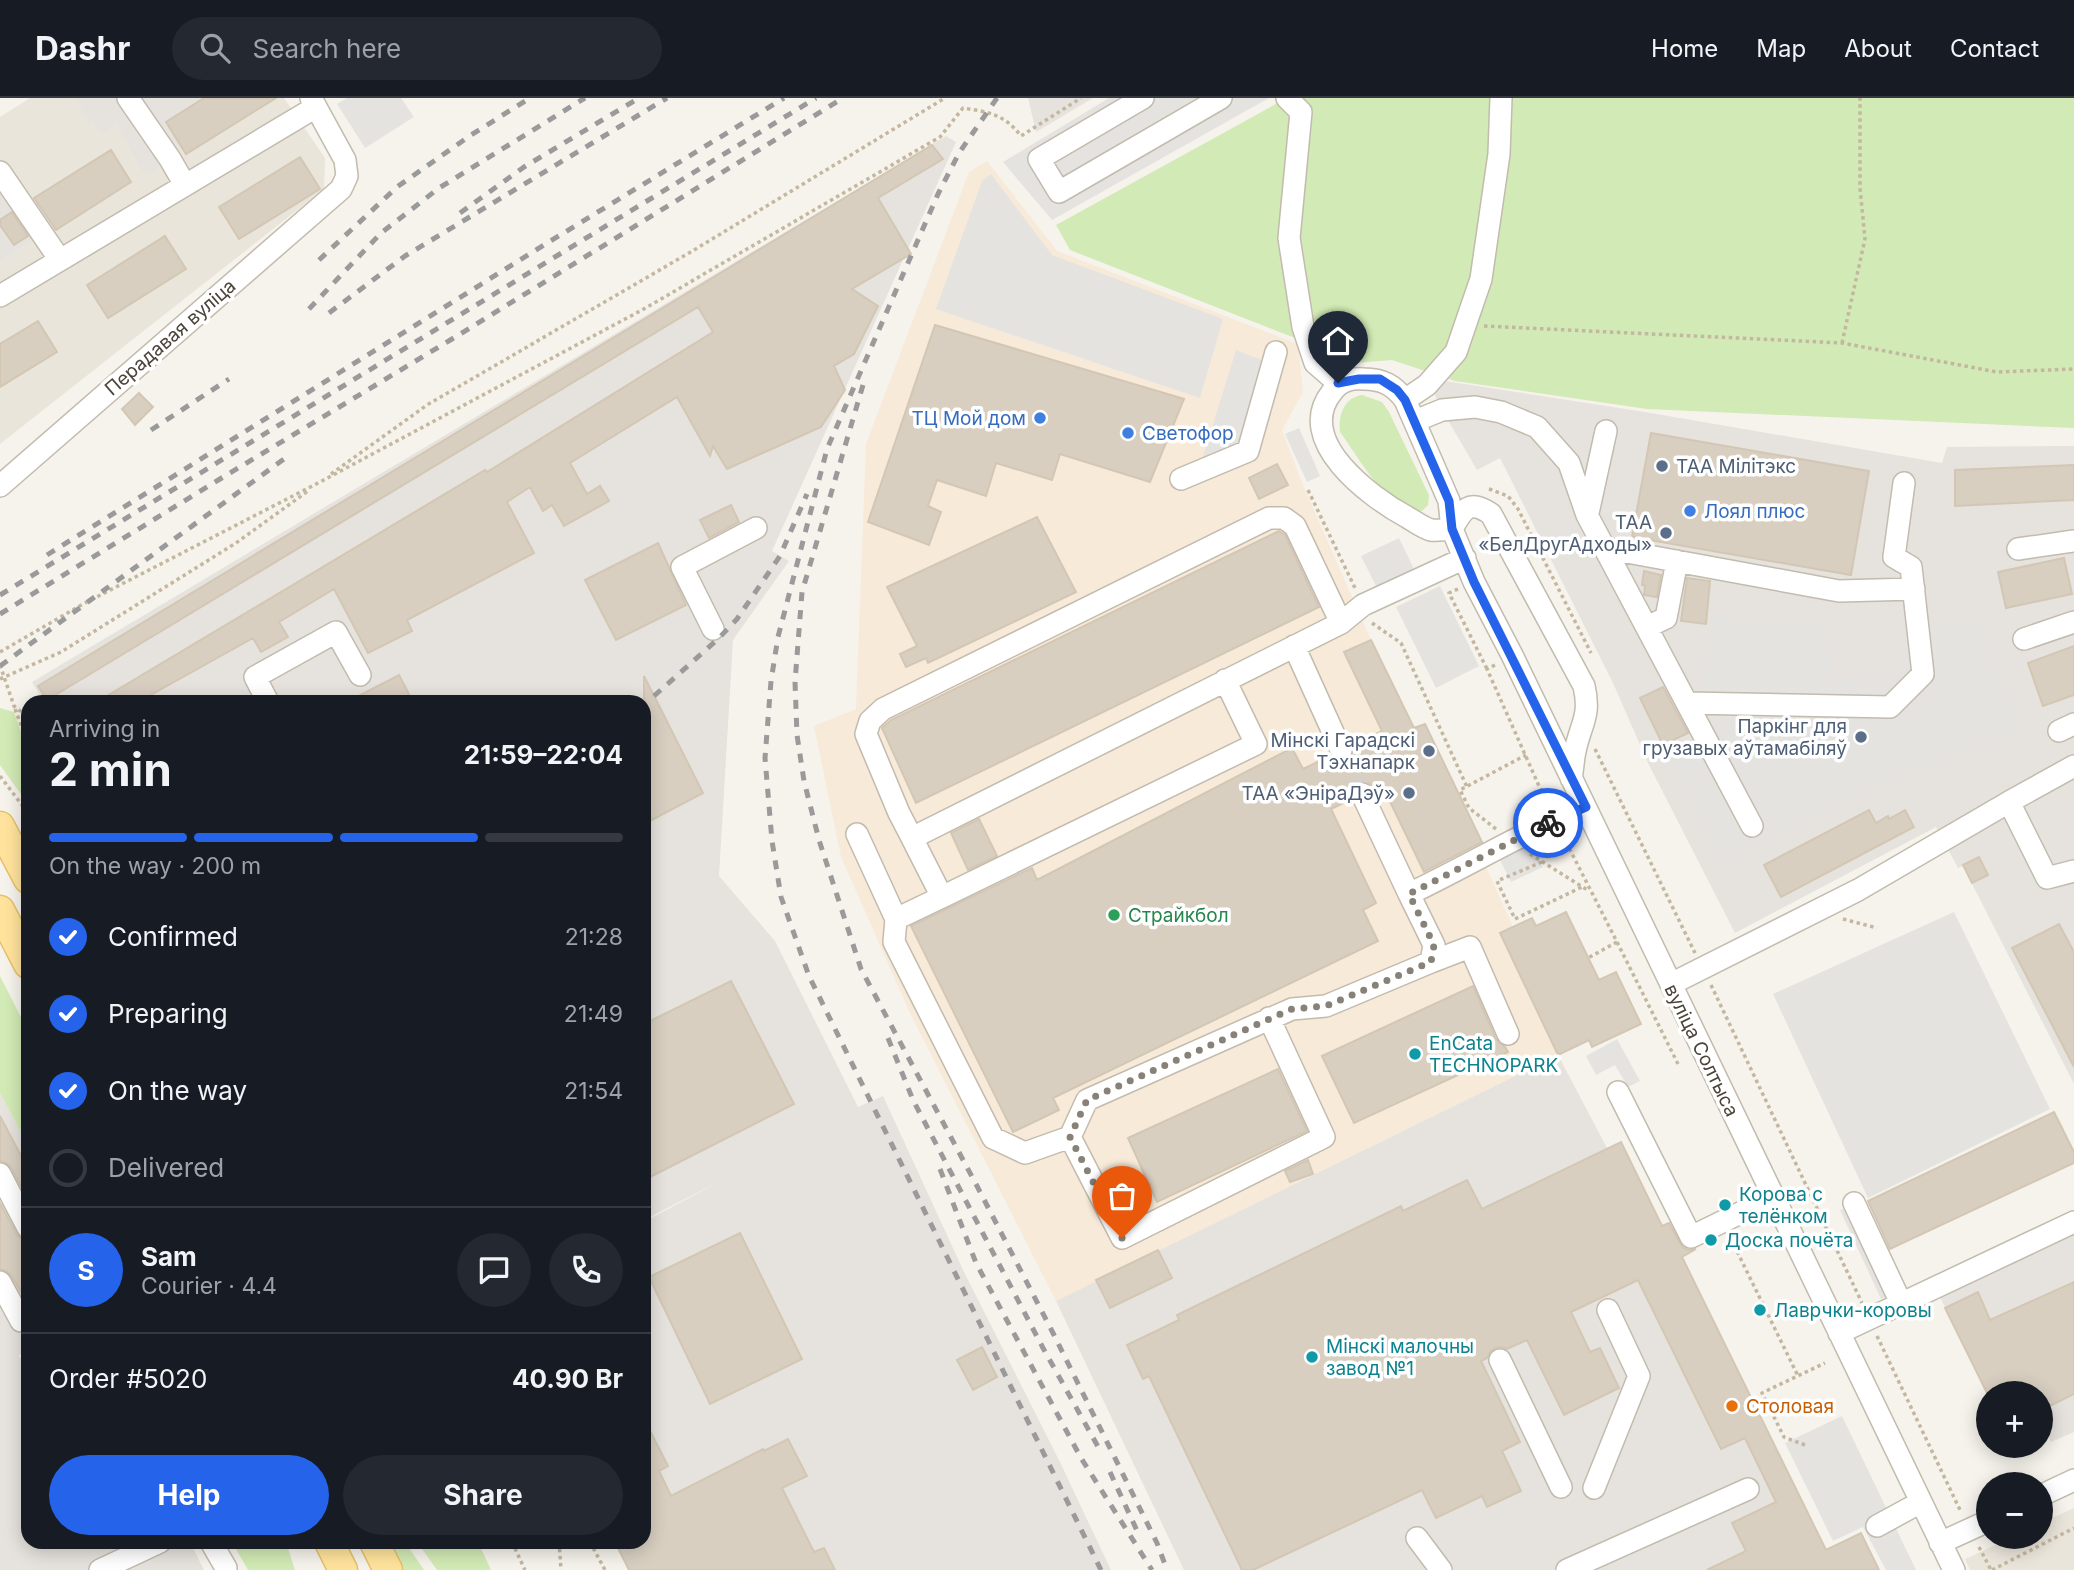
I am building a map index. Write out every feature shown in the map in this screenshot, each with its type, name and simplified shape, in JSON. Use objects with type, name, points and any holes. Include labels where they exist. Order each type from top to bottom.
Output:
[{"type":"main road","points":[[0,826],[21,866]]},
{"type":"main road","points":[[0,910],[21,950]]},
{"type":"main road","points":[[332,1549],[343,1570]]},
{"type":"main road","points":[[378,1549],[388,1570]]},
{"type":"street","points":[[1143,98],[1039,159],[1059,192],[1221,98]]},
{"type":"street","points":[[1287,98],[1301,113],[1289,238],[1303,327],[1315,363],[1338,383],[1321,412],[1323,435],[1331,453],[1346,471],[1382,504],[1429,530],[1452,529],[1462,511],[1470,506],[1482,508],[1491,514],[1584,686],[1588,701],[1587,713],[1575,749],[1572,778]]},
{"type":"street","points":[[1405,400],[1427,385],[1456,352],[1481,279],[1499,153],[1501,98]]},
{"type":"street","points":[[134,100],[185,185]]},
{"type":"street","points":[[0,296],[185,185],[314,102]]},
{"type":"street","name":"Перадавая вуліца","points":[[0,486],[341,189],[347,176],[345,160],[314,102]]},
{"type":"street","points":[[0,172],[60,260]]},
{"type":"street","points":[[1181,479],[1248,451],[1276,352]]},
{"type":"street","name":"вуліца Солтыса","points":[[1338,383],[1380,379],[1397,390],[1405,400],[1449,501],[1452,529],[1474,582],[1572,778],[1954,1570]]},
{"type":"street","points":[[1415,421],[1442,410],[1475,407],[1501,412],[1537,427],[1570,463],[1587,515],[1752,826]]},
{"type":"street","points":[[1587,515],[1606,432]]},
{"type":"street","points":[[1687,703],[1890,707],[1923,674],[1911,567],[1894,556],[1903,483]]},
{"type":"street","points":[[942,897],[899,813],[866,734],[870,721],[883,709],[1269,518],[1284,518],[1295,526],[1341,623]]},
{"type":"street","points":[[713,629],[682,567],[756,528]]},
{"type":"street","points":[[2018,549],[2074,541]]},
{"type":"street","points":[[1605,548],[1839,590],[1914,589]]},
{"type":"street","points":[[912,838],[1341,623],[1363,605],[1465,558]]},
{"type":"street","points":[[1647,627],[1666,618],[1677,561]]},
{"type":"street","points":[[2024,639],[2074,622]]},
{"type":"street","points":[[264,695],[255,677],[336,632],[360,675]]},
{"type":"street","points":[[1294,646],[1341,751]]},
{"type":"street","points":[[895,919],[1256,744],[1225,680]]},
{"type":"street","points":[[1671,984],[1858,890],[2074,766]]},
{"type":"street","points":[[1362,794],[1434,945],[1431,962]]},
{"type":"street","points":[[2009,802],[2047,878],[2074,871]]},
{"type":"street","points":[[1409,894],[1554,820],[1586,807]]},
{"type":"street","points":[[857,834],[895,919],[894,942],[993,1138],[1025,1153],[1070,1137],[1087,1100],[1269,1018],[1292,1009],[1326,1006],[1470,947],[1508,1034]]},
{"type":"street","points":[[1070,1137],[1122,1238],[1324,1137],[1269,1018]]},
{"type":"street","points":[[1618,1092],[1690,1237],[1773,1197]]},
{"type":"street","points":[[0,1174],[21,1214]]},
{"type":"street","points":[[1854,1203],[1901,1303]]},
{"type":"street","points":[[1839,1333],[2074,1222]]},
{"type":"street","points":[[0,1282],[21,1314]]},
{"type":"street","points":[[1594,1488],[1639,1376],[1608,1310]]},
{"type":"street","points":[[0,1313],[13,1324],[21,1320]]},
{"type":"street","points":[[1500,1360],[1561,1487]]},
{"type":"street","points":[[2053,1490],[2074,1480]]},
{"type":"street","points":[[1567,1570],[1748,1489]]},
{"type":"street","points":[[1877,1526],[1922,1502]]},
{"type":"street","points":[[1940,1543],[1976,1526]]},
{"type":"street","points":[[1417,1538],[1441,1570]]},
{"type":"street","points":[[100,1570],[145,1549]]},
{"type":"street","points":[[215,1549],[225,1569]]},
{"type":"path","points":[[2,678],[61,652],[236,543],[427,405],[688,253],[945,98]]},
{"type":"path","points":[[0,652],[83,604],[320,482],[642,310],[940,137],[962,108],[987,111],[1010,122],[1021,136],[1081,98]]},
{"type":"path","points":[[1842,343],[1865,239],[1860,188],[1860,98]]},
{"type":"path","points":[[1465,325],[1842,343],[1997,372],[2074,369]]},
{"type":"path","points":[[1308,490],[1371,622],[1401,643],[1467,787]]},
{"type":"path","points":[[1474,582],[1449,593],[1487,669]]},
{"type":"path","points":[[0,665],[2,678],[21,724]]},
{"type":"path","points":[[14,706],[21,712]]},
{"type":"path","points":[[1583,727],[1703,968],[1869,1318],[1976,1519]]},
{"type":"path","points":[[0,776],[21,804]]},
{"type":"path","points":[[1542,862],[1497,881],[1515,919],[1582,887]]},
{"type":"path","points":[[1617,942],[1678,1064]]},
{"type":"path","points":[[1722,1222],[1798,1376]]},
{"type":"path","points":[[1805,1445],[1784,1437],[1762,1393],[1825,1363]]},
{"type":"path","points":[[1986,1549],[1992,1570],[2074,1528]]},
{"type":"path","points":[[515,1549],[525,1570]]},
{"type":"path","points":[[560,1549],[561,1570]]},
{"type":"path","points":[[594,1549],[605,1570]]},
{"type":"shaded area","points":[[30,98],[74,98],[89,122],[116,123],[141,170],[274,98],[284,98],[325,158],[324,189],[0,444],[0,262],[38,237],[0,180],[0,117]]},
{"type":"shaded area","points":[[74,98],[274,98],[186,154],[182,149],[151,173],[141,170],[116,124],[102,134],[93,122],[89,123]]},
{"type":"shaded area","points":[[347,98],[401,98],[414,117],[365,148],[337,104]]},
{"type":"shaded area","points":[[1028,98],[1093,98],[1036,132]]},
{"type":"shaded area","points":[[1109,98],[1269,98],[1052,220],[1003,162]]},
{"type":"shaded area","points":[[946,136],[956,142],[772,551],[789,561],[733,640],[719,876],[775,941],[858,1107],[883,1096],[964,1272],[1111,1570],[629,1570],[618,1549],[651,1549],[651,1218],[724,1179],[651,1216],[651,695],[40,695],[32,682]]},
{"type":"shaded area","points":[[987,161],[1057,251],[1298,344],[1303,392],[1282,430],[1302,483],[1371,640],[1414,728],[1425,724],[1484,846],[1478,849],[1513,927],[1532,918],[1537,926],[1566,912],[1598,980],[1616,972],[1641,1024],[1592,1047],[1589,1041],[1558,1055],[1056,1301],[909,1011],[841,857],[814,726],[856,709],[866,444],[969,172]]},
{"type":"shaded area","points":[[991,174],[1052,255],[1223,319],[1200,398],[936,309],[982,181]]},
{"type":"shaded area","points":[[0,180],[38,237],[0,262]]},
{"type":"shaded area","points":[[1236,350],[1264,361],[1239,447],[1197,476]]},
{"type":"shaded area","points":[[1445,381],[1942,463],[1947,447],[2074,446],[2074,1084],[1963,866],[1958,868],[1936,827],[1735,933],[1648,763],[1613,683],[1500,458],[1477,470],[1442,410],[1434,393]]},
{"type":"shaded area","points":[[1299,428],[1320,476],[1307,482],[1285,434]]},
{"type":"shaded area","points":[[1399,538],[1415,571],[1377,588],[1361,556]]},
{"type":"shaded area","points":[[1440,586],[1479,666],[1436,688],[1396,607]]},
{"type":"shaded area","name":"Паркінг для грузавых аўтамабіляў","points":[[1711,615],[1827,625],[1834,679],[1899,677],[1900,625],[1980,622],[2025,732],[1953,754],[1723,864],[1668,760],[1714,742],[1701,694]]},
{"type":"shaded area","points":[[1527,834],[1543,867],[1511,882],[1495,850]]},
{"type":"shaded area","points":[[1954,912],[2050,1109],[1868,1198],[1773,994]]},
{"type":"shaded area","points":[[1617,1039],[1640,1081],[1628,1087],[1615,1065],[1596,1075],[1586,1056]]},
{"type":"shaded area","points":[[1558,1055],[1607,1148],[1621,1142],[1662,1226],[1680,1218],[1696,1250],[1682,1257],[1826,1549],[1861,1533],[1879,1570],[1184,1570],[1056,1301]]},
{"type":"shaded area","points":[[0,1093],[21,1132],[21,1354],[18,1356],[21,1358],[21,1549],[194,1549],[204,1570],[0,1570]]},
{"type":"shaded area","points":[[1852,1205],[1893,1294],[1881,1299],[1840,1210]]},
{"type":"shaded area","points":[[2074,1232],[2074,1432],[2053,1441],[2053,1381],[1981,1381],[1939,1295]]},
{"type":"shaded area","points":[[1842,1416],[1916,1570],[1886,1570],[1863,1527],[1833,1541],[1785,1443]]},
{"type":"shaded area","points":[[2074,1508],[2074,1570],[1970,1570],[1965,1559],[1987,1549],[2053,1549],[2053,1518]]},
{"type":"green space","points":[[1287,98],[2074,98],[2074,428],[1647,409],[1455,381],[1392,360],[1343,364],[1322,338],[1295,338],[1070,250],[1056,225]]},
{"type":"green space","points":[[1362,395],[1382,402],[1389,412],[1429,495],[1428,505],[1422,511],[1396,502],[1385,492],[1340,432],[1340,419],[1344,408],[1351,400]]},
{"type":"green space","points":[[0,708],[14,712],[21,732],[21,794],[0,765]]},
{"type":"green space","points":[[0,976],[21,1017],[21,1132],[0,1093]]},
{"type":"green space","points":[[236,1549],[288,1549],[295,1570],[248,1570]]},
{"type":"green space","points":[[388,1549],[410,1549],[424,1570],[399,1570]]},
{"type":"green space","points":[[422,1549],[481,1549],[491,1570],[437,1570]]},
{"type":"building","points":[[204,98],[276,98],[186,154],[166,122]]},
{"type":"building","points":[[932,145],[943,159],[878,198],[911,254],[852,289],[878,306],[854,354],[834,366],[845,390],[821,427],[727,469],[713,446],[710,456],[677,397],[570,463],[587,494],[600,486],[609,501],[564,526],[552,505],[543,511],[530,487],[507,502],[534,553],[407,620],[412,631],[368,653],[334,589],[279,622],[288,637],[261,652],[253,638],[151,695],[109,695],[485,470],[487,472],[713,332],[698,307],[55,695],[44,695],[38,686]]},
{"type":"building","points":[[111,150],[131,182],[56,230],[34,198]]},
{"type":"building","points":[[300,157],[320,189],[239,239],[219,207]]},
{"type":"building","points":[[12,212],[28,236],[14,245],[0,225],[0,220]]},
{"type":"building","points":[[165,236],[186,269],[108,318],[87,285]]},
{"type":"building","points":[[38,321],[57,352],[0,387],[0,344]]},
{"type":"building","name":"ТЦ Мой дом","points":[[935,325],[1184,399],[1150,482],[1060,454],[1052,480],[996,463],[986,496],[937,480],[928,506],[941,512],[929,545],[868,522]]},
{"type":"building","points":[[139,393],[153,407],[135,425],[122,409]]},
{"type":"building","points":[[1651,433],[1869,471],[1851,575],[1632,537]]},
{"type":"building","points":[[1277,464],[1288,485],[1259,499],[1249,478]]},
{"type":"building","points":[[2074,465],[2074,500],[1955,506],[1955,470]]},
{"type":"building","points":[[731,505],[739,522],[709,538],[700,520]]},
{"type":"building","points":[[1037,517],[1076,592],[928,663],[926,658],[906,667],[900,654],[917,646],[887,587]]},
{"type":"building","points":[[1279,531],[1285,535],[1319,607],[916,803],[882,728],[891,720]]},
{"type":"building","points":[[658,543],[686,605],[616,640],[585,580]]},
{"type":"building","points":[[2064,558],[2072,594],[2006,608],[1998,572]]},
{"type":"building","points":[[1644,571],[1661,575],[1657,597],[1644,595]]},
{"type":"building","points":[[1687,578],[1710,581],[1706,624],[1681,621]]},
{"type":"building","points":[[1371,640],[1414,728],[1425,724],[1482,842],[1424,872],[1382,785],[1374,788],[1364,781],[1356,782],[1349,792],[1350,800],[1331,809],[1376,903],[1363,910],[1378,941],[1053,1098],[1059,1110],[1013,1132],[911,926],[1032,868],[1037,880],[1292,748],[1303,769],[1330,756],[1339,763],[1347,762],[1354,752],[1353,745],[1382,731],[1344,652]]},
{"type":"building","points":[[2074,646],[2074,695],[2043,706],[2028,663]]},
{"type":"building","points":[[399,675],[409,695],[360,695]]},
{"type":"building","points":[[644,676],[703,793],[651,820],[651,695],[644,695]]},
{"type":"building","points":[[1663,687],[1688,733],[1663,745],[1640,698]]},
{"type":"building","points":[[1869,810],[1876,823],[1905,810],[1914,827],[1781,897],[1764,865]]},
{"type":"building","points":[[979,819],[997,856],[968,870],[951,833]]},
{"type":"building","points":[[1979,857],[1988,875],[1972,883],[1963,865]]},
{"type":"building","points":[[1566,912],[1599,980],[1616,972],[1641,1024],[1592,1047],[1589,1040],[1558,1055],[1500,933],[1532,918],[1536,926]]},
{"type":"building","points":[[2059,924],[2074,952],[2074,1067],[2012,948]]},
{"type":"building","points":[[731,981],[794,1104],[651,1176],[651,1021]]},
{"type":"building","name":"EnCata TECHNOPARK","points":[[1473,986],[1496,1039],[1508,1052],[1354,1123],[1322,1056]]},
{"type":"building","points":[[1278,1069],[1307,1131],[1157,1202],[1128,1138]]},
{"type":"building","points":[[2054,1112],[2074,1152],[2074,1163],[1890,1249],[1868,1201]]},
{"type":"building","points":[[0,1116],[21,1156],[21,1186],[11,1167],[0,1161]]},
{"type":"building","name":"Мінскі малочны завод №1","points":[[1621,1142],[1662,1226],[1669,1223],[1683,1248],[1696,1249],[1682,1257],[1826,1550],[1861,1533],[1879,1570],[1707,1570],[1746,1551],[1732,1523],[1776,1502],[1745,1438],[1721,1449],[1638,1280],[1571,1312],[1590,1352],[1600,1348],[1619,1388],[1564,1415],[1527,1340],[1507,1349],[1495,1348],[1481,1361],[1520,1442],[1502,1451],[1521,1491],[1487,1507],[1482,1496],[1436,1518],[1422,1490],[1253,1570],[1242,1570],[1149,1376],[1143,1379],[1127,1345],[1179,1320],[1177,1315],[1401,1206],[1403,1211],[1467,1180],[1482,1209]]},
{"type":"building","points":[[1308,1160],[1313,1174],[1290,1182],[1285,1171]]},
{"type":"building","points":[[0,1203],[21,1238],[21,1292],[11,1275],[0,1269]]},
{"type":"building","points":[[740,1233],[802,1359],[710,1404],[651,1281],[651,1276]]},
{"type":"building","points":[[1158,1250],[1172,1278],[1110,1308],[1096,1280]]},
{"type":"building","points":[[2074,1282],[2074,1394],[2053,1404],[2053,1381],[1981,1381],[1945,1308],[1978,1292],[1990,1320]]},
{"type":"building","points":[[982,1347],[997,1377],[973,1390],[957,1360]]},
{"type":"building","points":[[651,1433],[668,1466],[659,1471],[671,1496],[788,1439],[807,1476],[782,1488],[814,1552],[824,1548],[835,1570],[629,1570],[618,1549],[651,1549]]},
{"type":"tunnel","points":[[1341,750],[1362,794]]},
{"type":"railway","points":[[319,260],[397,187],[530,98]]},
{"type":"railway","points":[[309,309],[381,233],[439,188],[585,98]]},
{"type":"railway","points":[[460,213],[524,167],[639,98]]},
{"type":"railway","points":[[329,313],[405,256],[667,98]]},
{"type":"railway","points":[[47,555],[784,98]]},
{"type":"railway","points":[[0,595],[816,98]]},
{"type":"railway","points":[[0,614],[843,98]]},
{"type":"railway","points":[[997,98],[959,153],[938,194],[827,449],[778,637],[771,681],[765,758],[772,841],[781,897],[809,976],[1101,1570]]},
{"type":"railway","points":[[151,430],[229,379]]},
{"type":"railway","points":[[863,385],[802,592],[795,682],[797,735],[804,781],[819,840],[861,969],[1054,1335],[1157,1543],[1167,1570]]},
{"type":"railway","points":[[0,666],[284,459]]},
{"type":"railway","points":[[654,696],[737,619],[780,556],[807,494]]},
{"type":"railway","points":[[888,1038],[913,1100],[1043,1348],[1101,1452]]},
{"type":"railway","points":[[940,1169],[976,1263],[1081,1458],[1152,1570]]},
{"type":"railway","points":[[1110,1472],[1139,1535]]},
{"type":"way so far","points":[[1122,1238],[1070,1137],[1087,1100],[1292,1009],[1326,1006],[1431,962],[1434,945],[1409,894],[1548,823]]},
{"type":"place","name":"ТЦ Мой дом","points":[[1040,418]]},
{"type":"place","name":"Светофор","points":[[1128,433]]},
{"type":"place","name":"ТАА Мілітэкс","points":[[1662,466]]},
{"type":"place","name":"Лоял плюс","points":[[1690,511]]},
{"type":"place","name":"ТАА «БелДругАдходы»","points":[[1666,533]]},
{"type":"place","name":"Паркінг для грузавых аўтамабіляў","points":[[1861,737]]},
{"type":"place","name":"Мінскі Гарадскі Тэхнапарк","points":[[1429,751]]},
{"type":"place","name":"ТАА «ЭніраДэў»","points":[[1409,793]]},
{"type":"place","name":"Страйкбол","points":[[1114,915]]},
{"type":"place","name":"EnCata TECHNOPARK","points":[[1415,1054]]},
{"type":"place","name":"Корова с телёнком","points":[[1725,1205]]},
{"type":"place","name":"Доска почёта","points":[[1711,1240]]},
{"type":"place","name":"Лаврчки-коровы","points":[[1760,1310]]},
{"type":"place","name":"Мінскі малочны завод №1","points":[[1312,1357]]},
{"type":"place","name":"Столовая","points":[[1732,1406]]},
{"type":"route","points":[[1338,383],[1380,379],[1397,390],[1405,400],[1449,501],[1452,529],[1474,582],[1586,807],[1548,823]]}]
